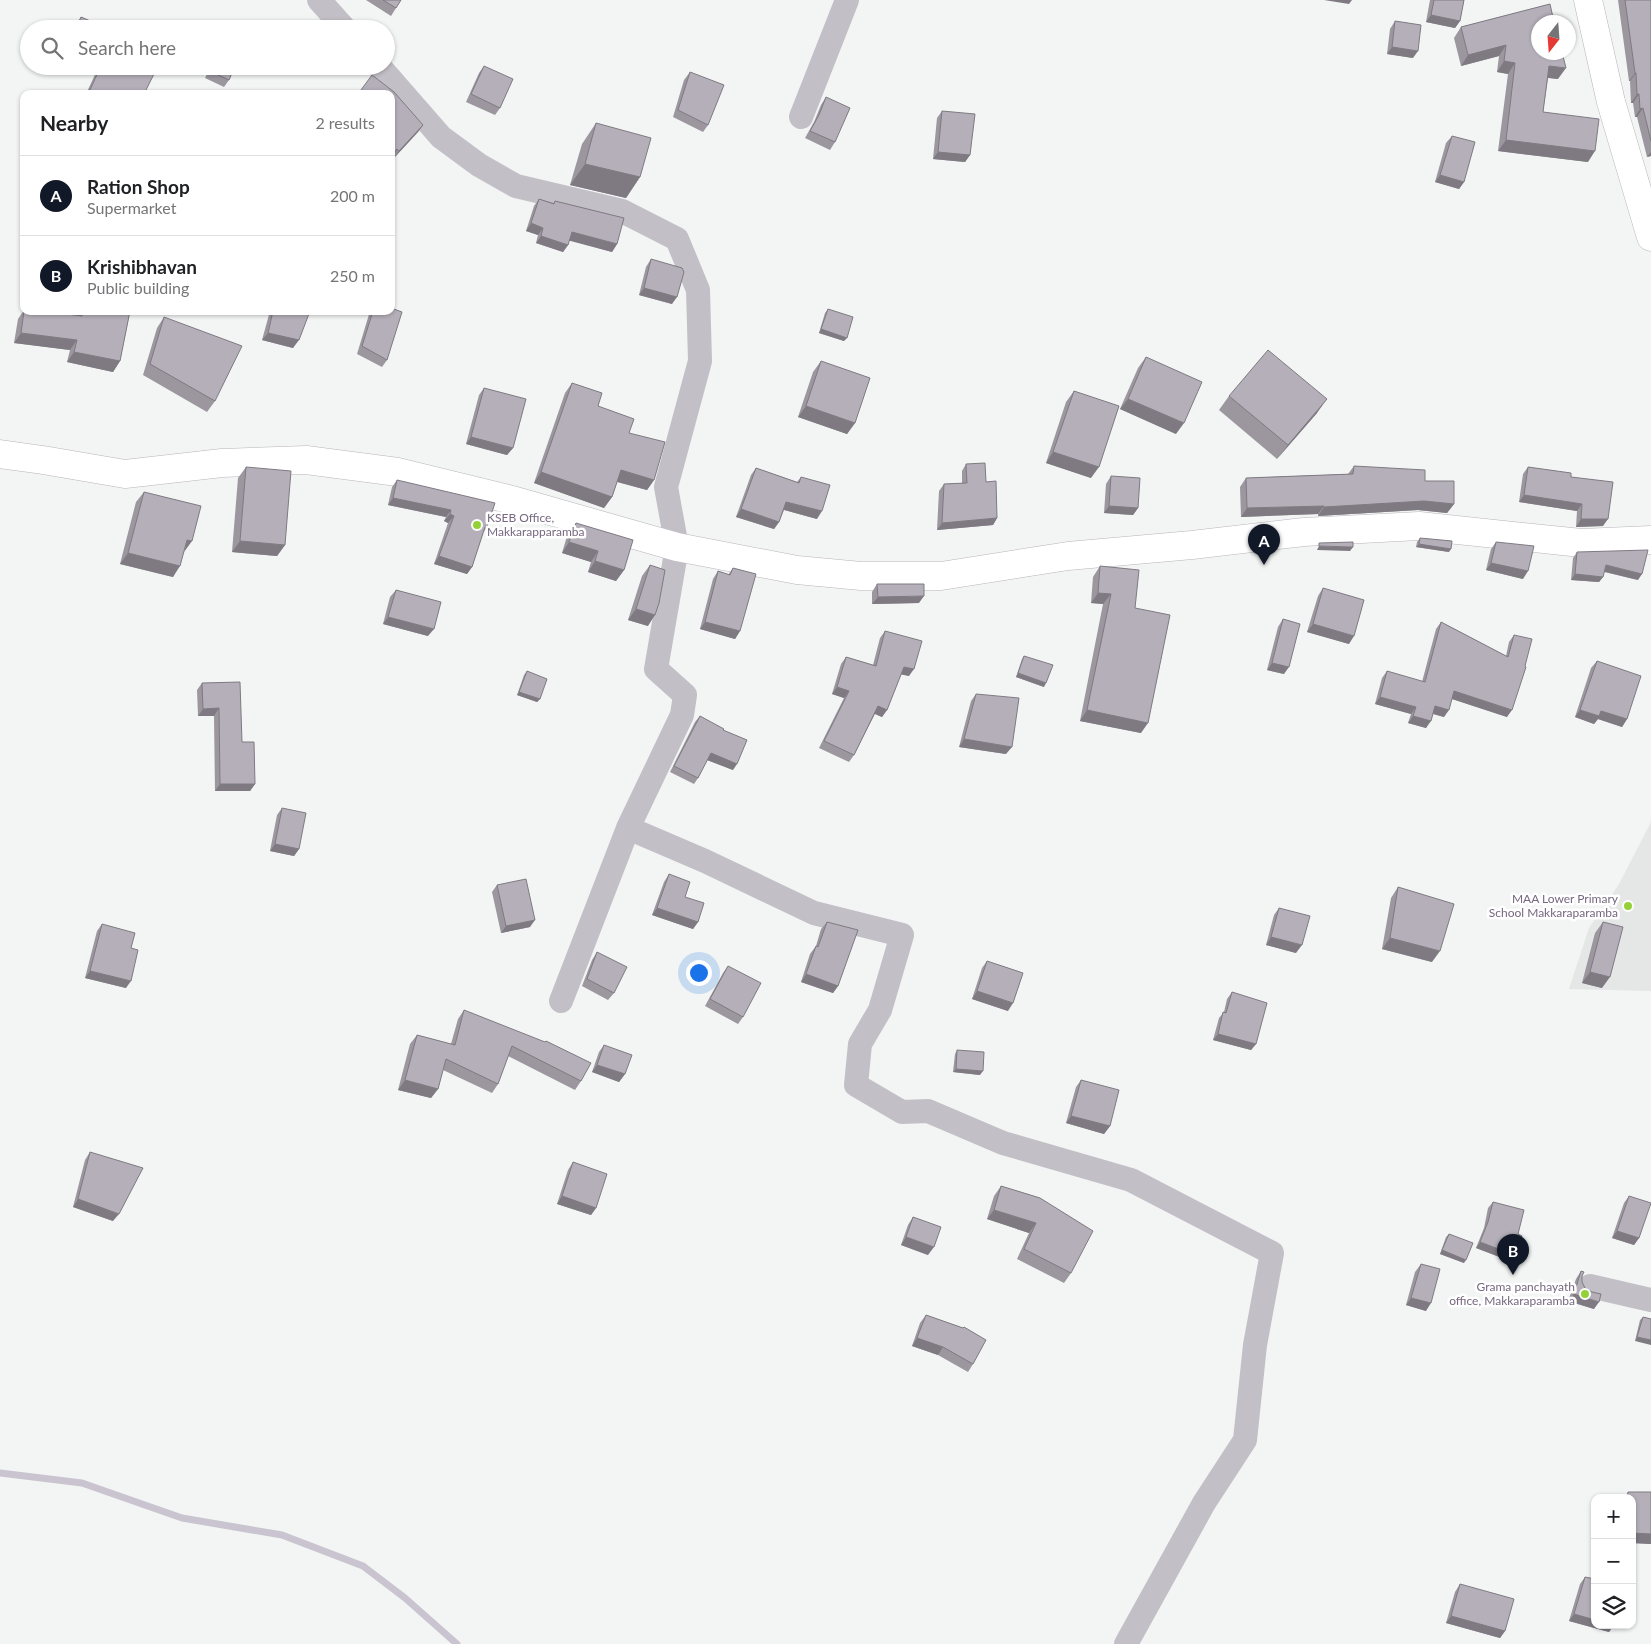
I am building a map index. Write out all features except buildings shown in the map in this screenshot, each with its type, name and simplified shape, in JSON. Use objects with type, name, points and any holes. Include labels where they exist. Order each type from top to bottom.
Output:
[{"type":"main road","points":[[1588,0],[1612,102],[1651,237]]},
{"type":"main road","points":[[0,454],[125,474],[222,463],[306,460],[398,472],[512,500],[677,547],[797,570],[861,576],[941,576],[1068,556],[1314,531],[1419,526],[1581,543],[1651,540]]},
{"type":"street","points":[[319,0],[337,20]]},
{"type":"street","points":[[801,117],[847,0]]},
{"type":"street","points":[[387,75],[441,137],[479,165],[516,186],[622,211],[678,238],[698,290],[700,361],[666,487],[677,547],[656,669],[685,695],[682,715],[628,828],[560,1001]]},
{"type":"street","points":[[628,828],[705,861],[814,913],[902,935],[880,1010],[860,1044],[856,1085],[902,1112],[928,1111],[1003,1143],[1132,1180],[1272,1253],[1255,1345],[1245,1440],[1204,1502],[1126,1644]]},
{"type":"street","points":[[1590,1286],[1651,1300]]},
{"type":"shaded area","name":"MAA Lower Primary School Makkaraparamba","points":[[1651,822],[1651,991],[1569,989],[1589,928],[1619,884]]},
{"type":"waterway","points":[[0,1473],[82,1483],[182,1518],[282,1535],[363,1566],[405,1598],[457,1644]]},
{"type":"place","name":"KSEB Office, Makkarapparamba","points":[[477,525]]},
{"type":"place","name":"Ration Shop","points":[[1264,565]]},
{"type":"place","name":"MAA Lower Primary School Makkaraparamba","points":[[1628,906]]},
{"type":"place","name":"Krishibhavan","points":[[1513,1275]]},
{"type":"place","name":"Grama panchayath office, Makkaraparamba","points":[[1585,1294]]}]
